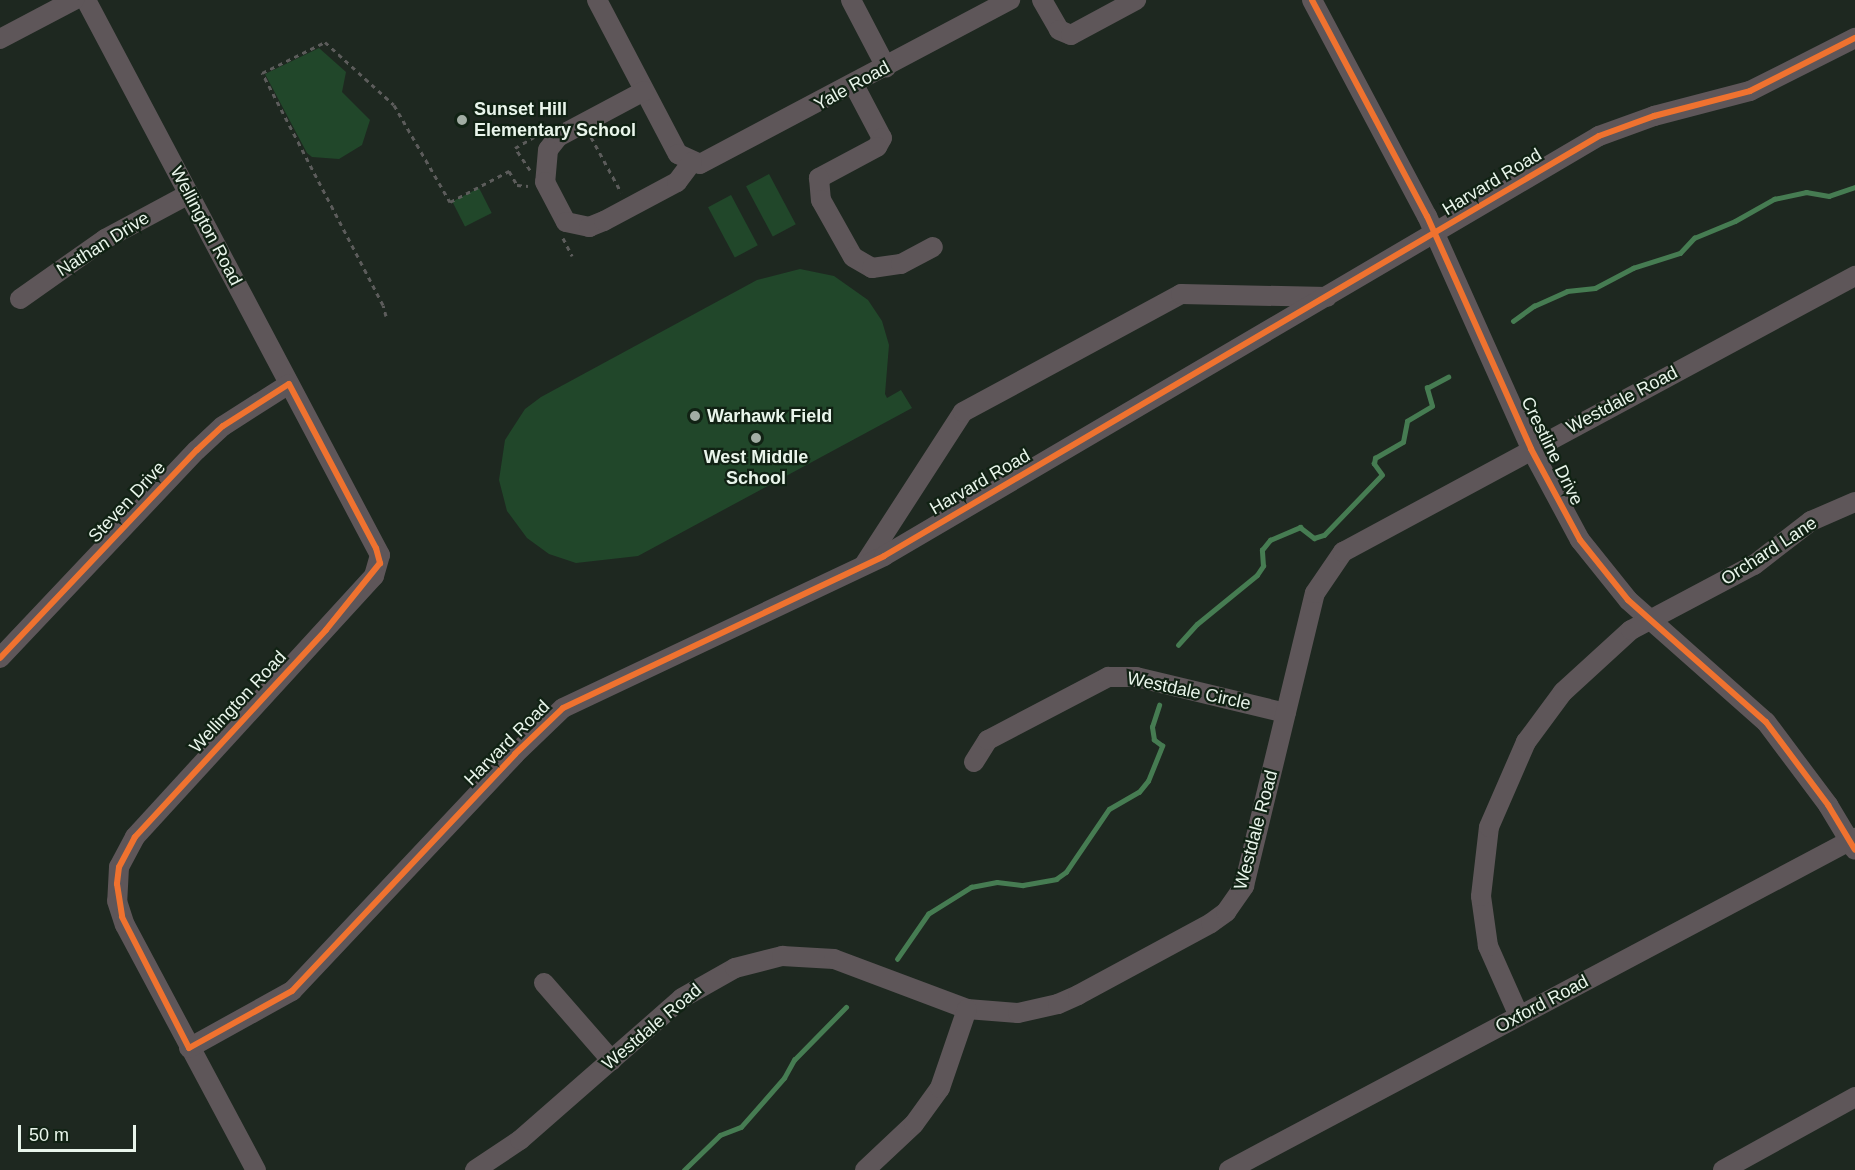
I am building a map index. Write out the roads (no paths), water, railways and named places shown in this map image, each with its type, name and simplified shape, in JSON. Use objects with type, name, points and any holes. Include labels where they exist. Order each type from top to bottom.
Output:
[{"type":"street","points":[[0,39],[74,0]]},
{"type":"street","name":"Wellington Road","points":[[86,0],[376,548],[380,563],[334,621],[135,837],[119,867],[117,892],[122,917],[256,1170]]},
{"type":"street","points":[[597,0],[678,154],[692,162],[677,182],[604,221],[589,227],[566,222],[544,182],[548,150],[558,137],[644,91]]},
{"type":"street","points":[[851,0],[886,67]]},
{"type":"street","name":"Yale Road","points":[[692,162],[710,162],[1010,0]]},
{"type":"street","points":[[1042,0],[1059,30],[1071,35],[1136,0]]},
{"type":"street","name":"Crestline Drive","points":[[1312,0],[1436,233],[1531,449],[1596,564],[1649,620],[1766,722],[1828,805],[1853,843]]},
{"type":"street","name":"Harvard Road","points":[[189,1047],[292,991],[515,754],[563,708],[863,567],[1599,136],[1654,116],[1750,91],[1855,38]]},
{"type":"street","points":[[854,85],[882,138],[877,147],[819,178],[821,200],[853,257],[872,268],[901,264],[933,247]]},
{"type":"street","name":"Nathan Drive","points":[[20,299],[105,239],[189,194]]},
{"type":"street","name":"Westdale Road","points":[[475,1170],[520,1140],[698,986],[735,968],[782,956],[812,956],[852,964],[967,1009],[1018,1012],[1058,1004],[1226,912],[1244,886],[1315,593],[1343,552],[1855,276]]},
{"type":"street","points":[[863,567],[963,412],[1181,294],[1327,297]]},
{"type":"street","name":"Steven Drive","points":[[0,657],[197,450],[223,426],[289,384]]},
{"type":"street","name":"Orchard Lane","points":[[1519,1016],[1493,962],[1483,923],[1482,874],[1489,827],[1526,742],[1563,692],[1631,630],[1754,565],[1810,521],[1855,502]]},
{"type":"street","name":"Westdale Circle","points":[[974,762],[988,741],[1108,676],[1136,677],[1286,713]]},
{"type":"street","name":"Oxford Road","points":[[1229,1170],[1853,843]]},
{"type":"street","points":[[544,983],[612,1061]]},
{"type":"street","points":[[865,1170],[914,1124],[935,1095],[948,1071],[967,1009]]},
{"type":"street","points":[[1723,1170],[1855,1098]]},
{"type":"waterway","points":[[1513,321],[1534,306],[1567,291],[1595,288],[1633,268],[1680,253],[1694,238],[1735,221],[1774,199],[1806,192],[1829,196],[1855,187]]},
{"type":"waterway","points":[[1178,645],[1197,624],[1257,575],[1263,566],[1262,550],[1270,540],[1300,527],[1314,538],[1324,535],[1382,475],[1374,464],[1375,458],[1403,442],[1407,421],[1432,406],[1427,388],[1448,377]]},
{"type":"waterway","points":[[897,959],[928,914],[971,887],[997,882],[1023,885],[1056,879],[1066,872],[1109,809],[1139,792],[1148,781],[1162,746],[1154,740],[1152,727],[1159,705]]},
{"type":"waterway","points":[[684,1170],[720,1135],[741,1127],[784,1078],[794,1060],[846,1007]]},
{"type":"place","name":"Sunset Hill Elementary School","points":[[462,120]]},
{"type":"place","name":"Warhawk Field","points":[[695,416]]},
{"type":"place","name":"West Middle School","points":[[756,438]]}]
